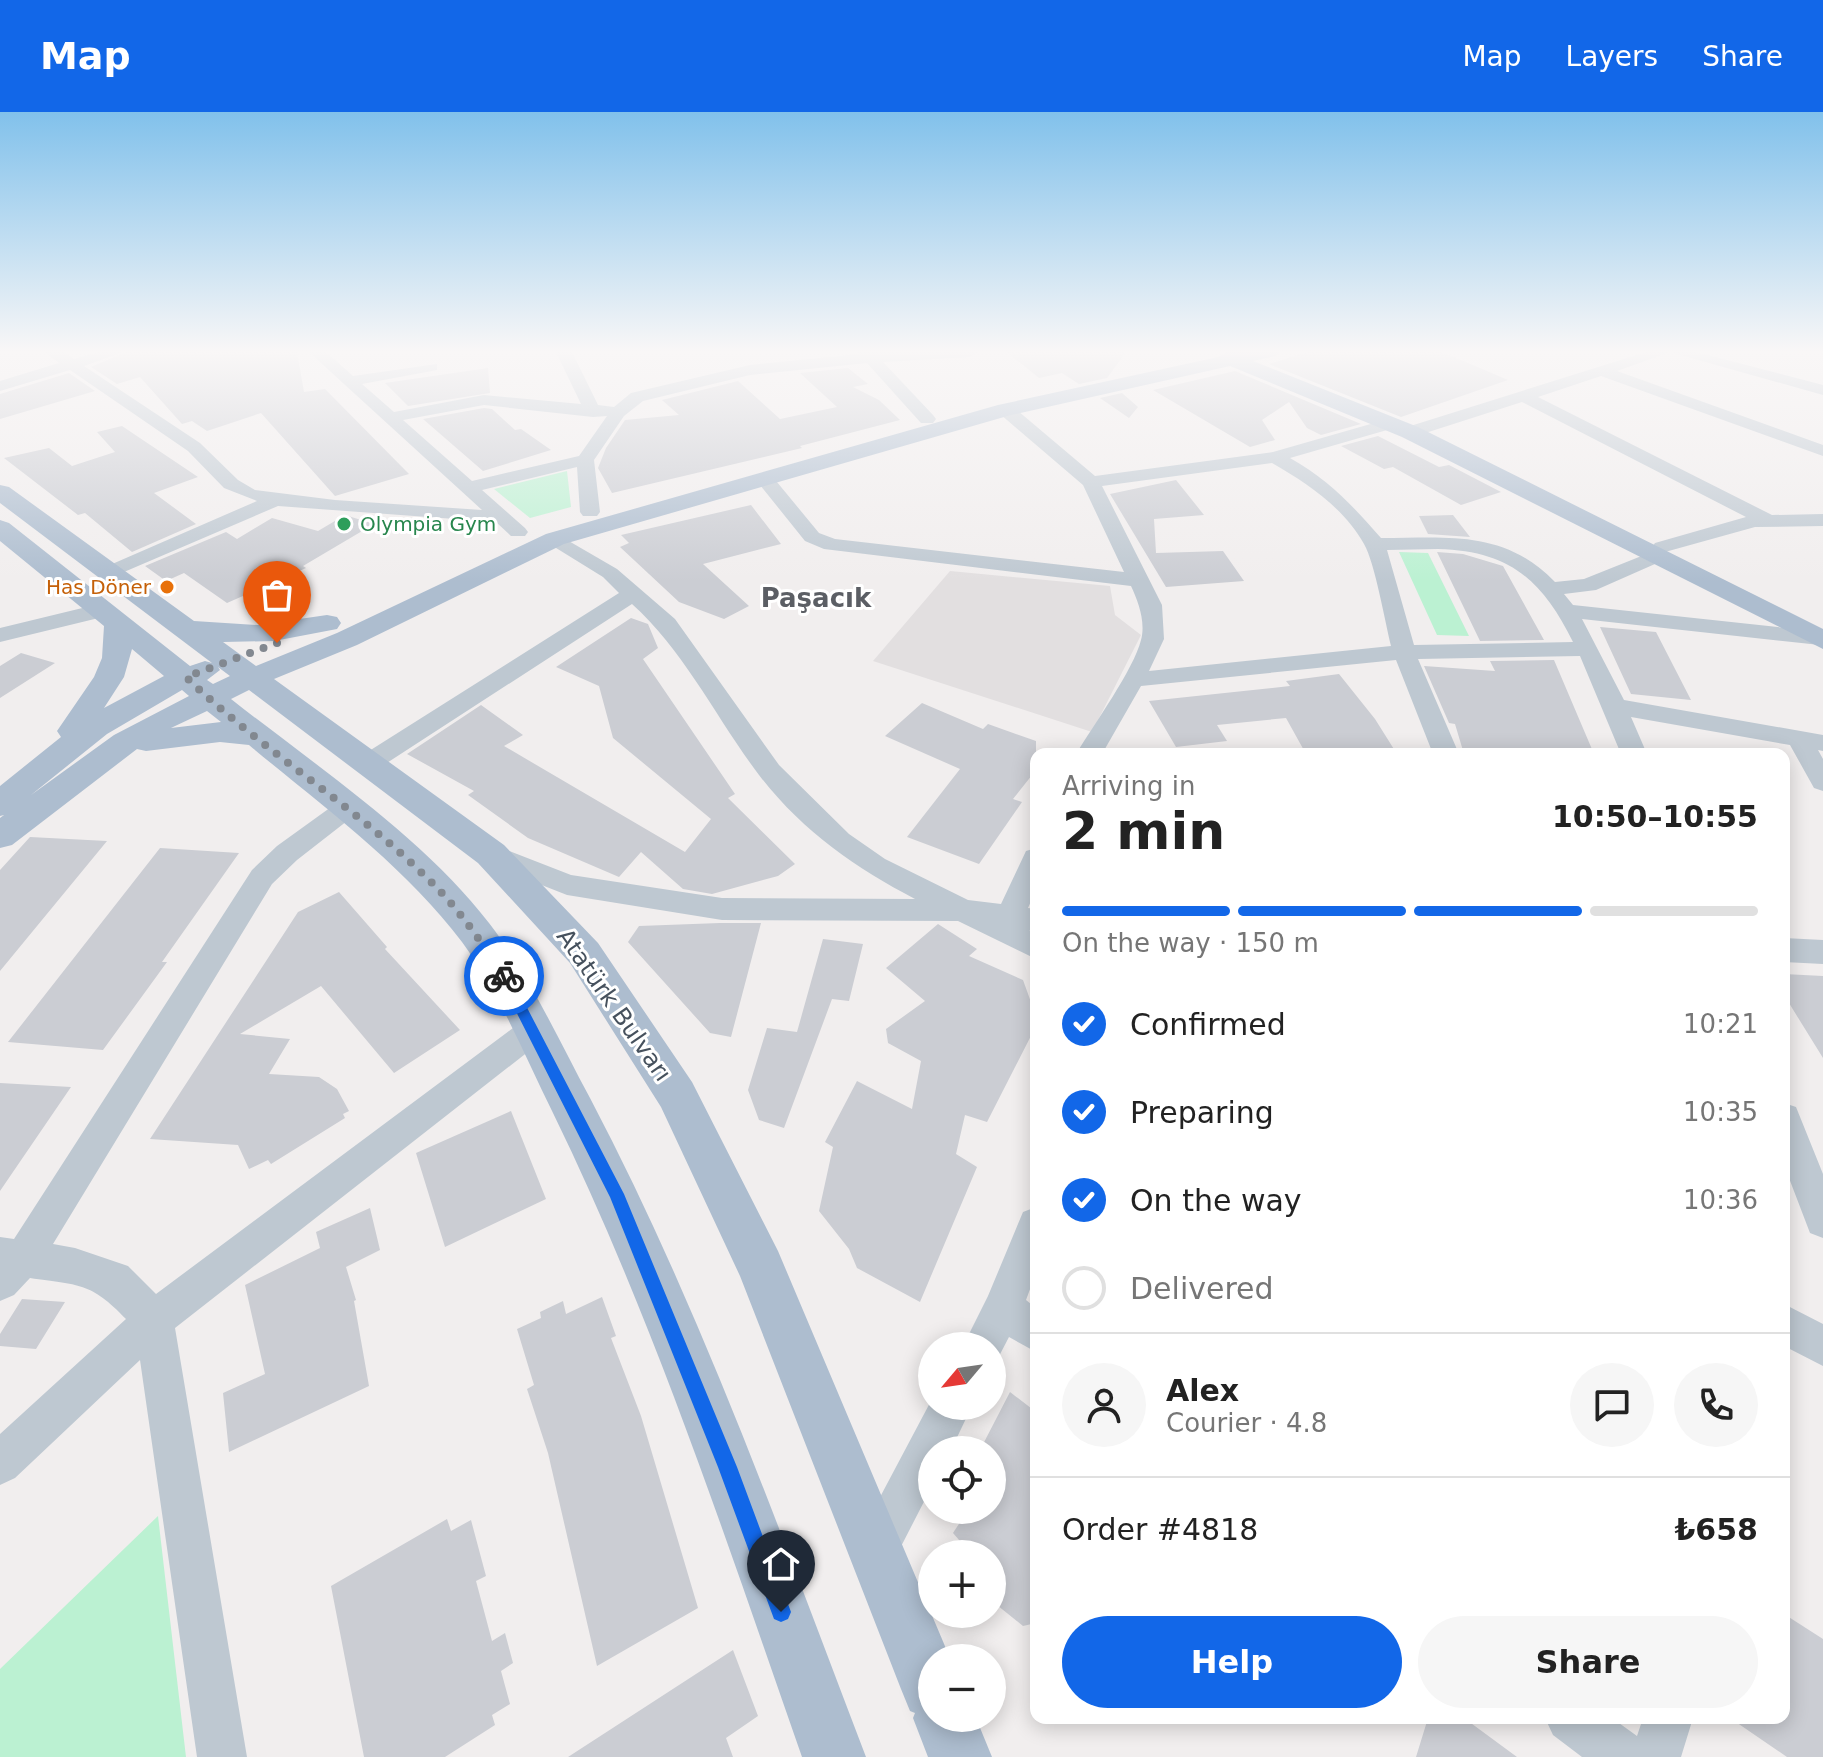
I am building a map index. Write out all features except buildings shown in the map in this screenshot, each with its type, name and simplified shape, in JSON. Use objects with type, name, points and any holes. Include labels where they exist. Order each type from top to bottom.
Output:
[{"type":"main road","points":[[309,722],[302,689],[337,631],[510,524],[590,512],[892,429]]},
{"type":"main road","points":[[0,805],[108,716],[148,693],[196,688],[555,539],[941,429]]},
{"type":"main road","points":[[1412,429],[1822,635]]},
{"type":"main road","name":"Atatürk Bulvarı","points":[[0,492],[196,688],[347,808],[426,876],[475,932],[509,983],[622,1209],[728,1467],[834,1757]]},
{"type":"main road","name":"Atatürk Bulvarı","points":[[0,528],[110,601],[185,628],[491,854],[584,953],[677,1095],[761,1268],[918,1655]]},
{"type":"main road","points":[[57,755],[109,677],[117,658],[110,601]]},
{"type":"main road","points":[[185,628],[228,636],[337,631]]},
{"type":"main road","points":[[0,836],[106,756],[162,720],[196,688]]},
{"type":"main road","points":[[106,756],[142,742],[171,736],[220,732],[257,736]]},
{"type":"main road","points":[[950,1732],[960,1757]]},
{"type":"street","points":[[167,429],[194,447],[231,484],[249,494],[276,500],[510,524]]},
{"type":"street","points":[[405,429],[510,524]]},
{"type":"street","points":[[590,512],[585,460],[606,429]]},
{"type":"street","points":[[1028,429],[1091,482],[1151,605],[1153,639],[1093,748]]},
{"type":"street","points":[[1091,482],[1275,457],[1400,429]]},
{"type":"street","points":[[1588,429],[1767,520]]},
{"type":"street","points":[[1761,429],[1823,451]]},
{"type":"street","points":[[1275,457],[1315,480],[1336,498],[1375,544],[1404,652],[1444,748]]},
{"type":"street","points":[[471,487],[585,460]]},
{"type":"street","points":[[765,480],[812,537],[831,545],[1138,580]]},
{"type":"street","points":[[0,635],[110,601],[276,500]]},
{"type":"street","points":[[1550,589],[1588,585],[1659,552],[1754,521],[1823,520]]},
{"type":"street","points":[[555,539],[610,573],[667,624],[770,771],[805,810],[839,841],[875,866],[1030,944]]},
{"type":"street","points":[[1375,544],[1496,550],[1518,560],[1539,576],[1588,649],[1631,748]]},
{"type":"street","points":[[367,764],[634,593]]},
{"type":"street","points":[[1565,611],[1822,635]]},
{"type":"street","points":[[1133,680],[1404,652],[1588,649]]},
{"type":"street","points":[[1613,706],[1811,740],[1823,782]]},
{"type":"street","points":[[8,1265],[262,877],[347,808]]},
{"type":"street","points":[[491,854],[567,885],[722,909],[961,910],[1023,918],[1030,886]]},
{"type":"street","points":[[1790,950],[1823,952]]},
{"type":"street","points":[[0,1463],[154,1320],[532,1031]]},
{"type":"street","points":[[1790,1133],[1822,1214]]},
{"type":"street","points":[[990,1332],[1030,1239]]},
{"type":"street","points":[[8,1265],[75,1266],[114,1279],[154,1320],[222,1757]]},
{"type":"street","points":[[1003,1308],[1030,1328]]},
{"type":"street","points":[[1790,1327],[1823,1346]]},
{"type":"street","points":[[875,1550],[944,1420]]},
{"type":"street","points":[[1578,1724],[1624,1757]]},
{"type":"street","points":[[1656,1757],[1666,1724]]},
{"type":"shaded area","points":[[950,571],[1110,586],[1115,615],[1141,635],[1092,732],[873,661]]},
{"type":"green space","points":[[567,471],[571,507],[530,518],[494,489]]},
{"type":"green space","points":[[1399,552],[1428,553],[1469,636],[1437,635]]},
{"type":"green space","points":[[158,1516],[186,1757],[0,1757],[0,1669]]},
{"type":"way so far","points":[[277,643],[186,677],[207,698],[347,808],[426,876],[475,932],[504,976]]},
{"type":"place","name":"Olympia Gym","points":[[344,524]]},
{"type":"place","name":"Has Döner","points":[[167,587]]},
{"type":"district","name":"Paşacık","points":[[816,598]]},
{"type":"route","points":[[504,976],[616,1194],[728,1467],[781,1612]]}]
